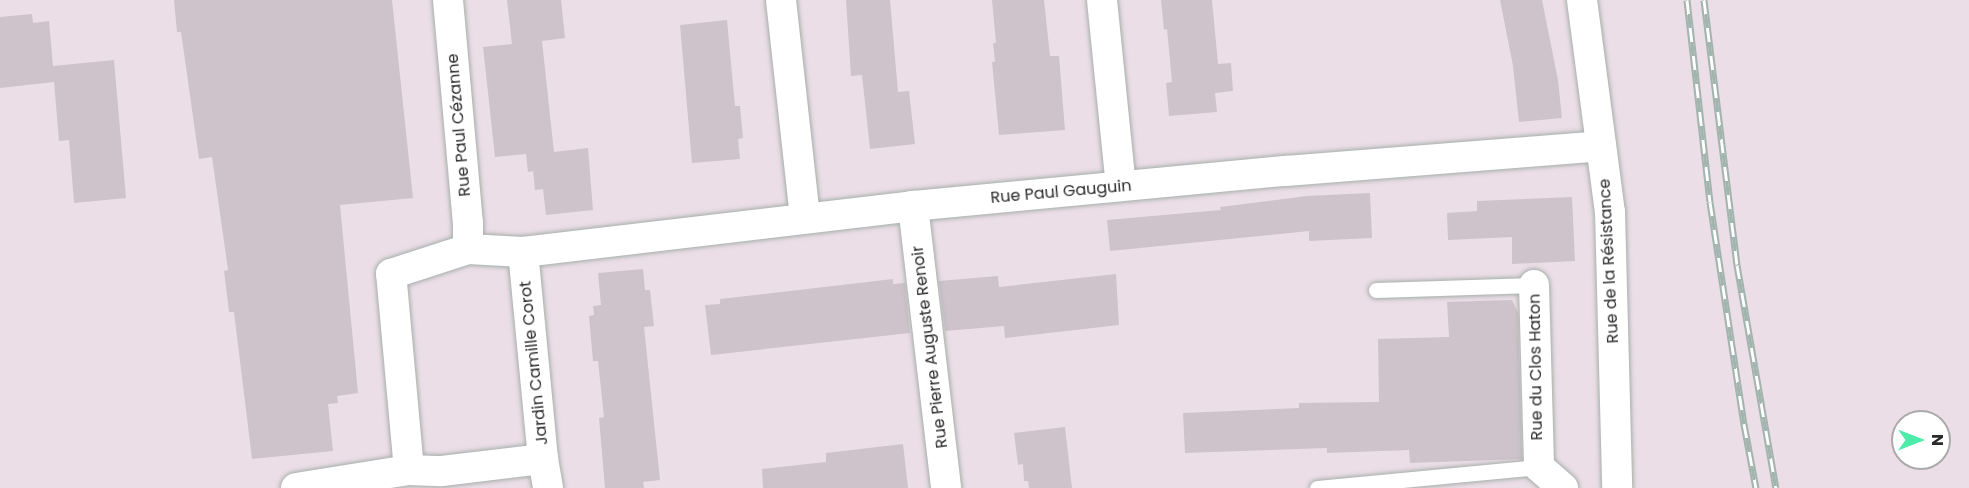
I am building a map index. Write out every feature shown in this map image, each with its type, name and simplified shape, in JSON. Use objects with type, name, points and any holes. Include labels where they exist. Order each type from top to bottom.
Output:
[{"type":"street","name":"Rue Paul Cézanne","points":[[448,0],[468,222],[468,249]]},
{"type":"street","points":[[781,0],[805,218]]},
{"type":"street","points":[[1102,0],[1121,186]]},
{"type":"street","name":"Rue de la Résistance","points":[[1582,0],[1610,212],[1617,488]]},
{"type":"street","name":"Rue Paul Gauguin","points":[[523,252],[914,206],[1285,171],[1601,146]]},
{"type":"street","name":"Rue Pierre Auguste Renoir","points":[[914,206],[946,488]]},
{"type":"street","points":[[408,470],[391,274],[468,249],[523,252]]},
{"type":"street","name":"Jardin Camille Corot","points":[[296,488],[408,470],[442,471],[543,459],[523,252]]},
{"type":"street","name":"Rue du Clos Haton","points":[[1534,285],[1539,467]]},
{"type":"street","points":[[543,459],[548,488]]},
{"type":"street","points":[[1539,467],[1563,488]]},
{"type":"lane","name":"Rue du Clos Haton","points":[[1376,290],[1534,285]]},
{"type":"lane","points":[[1317,488],[1539,467]]},
{"type":"building","points":[[174,0],[392,0],[413,198],[340,205],[358,393],[337,396],[338,403],[328,404],[333,451],[252,459],[234,312],[229,312],[224,271],[228,270],[212,157],[199,159],[181,32],[177,32]]},
{"type":"building","points":[[507,0],[561,0],[565,38],[542,41],[554,152],[588,148],[593,210],[546,215],[543,189],[535,190],[533,171],[528,172],[526,154],[495,157],[483,47],[512,44]]},
{"type":"building","points":[[846,0],[890,0],[898,92],[909,91],[915,144],[870,149],[862,75],[851,76]]},
{"type":"building","points":[[992,0],[1044,0],[1050,56],[1059,56],[1065,130],[999,135],[992,62],[995,62],[993,43],[996,43]]},
{"type":"building","points":[[1161,0],[1212,0],[1218,64],[1231,63],[1233,91],[1215,93],[1217,112],[1169,116],[1166,83],[1172,82],[1167,29],[1164,30]]},
{"type":"building","points":[[1500,0],[1542,0],[1558,80],[1562,118],[1519,122],[1513,66]]},
{"type":"building","points":[[32,14],[33,23],[49,21],[53,66],[114,60],[126,198],[74,203],[69,140],[59,141],[54,82],[0,88],[0,17]]},
{"type":"building","points":[[727,20],[735,106],[740,106],[743,138],[738,139],[740,159],[692,163],[680,25]]},
{"type":"building","points":[[1370,193],[1372,238],[1309,241],[1309,231],[1110,251],[1107,220],[1221,210],[1220,207],[1307,196]]},
{"type":"building","points":[[1572,197],[1575,261],[1512,264],[1512,237],[1448,240],[1447,213],[1477,211],[1477,201]]},
{"type":"building","points":[[643,269],[645,290],[650,290],[654,326],[644,327],[660,480],[643,482],[644,488],[605,488],[599,418],[604,417],[598,361],[593,361],[589,316],[594,315],[593,306],[601,305],[598,273]]},
{"type":"building","points":[[1116,274],[1119,325],[1005,338],[1004,326],[945,331],[939,281],[998,276],[999,287]]},
{"type":"building","points":[[893,279],[893,284],[905,283],[910,333],[711,355],[705,305],[720,304],[720,299]]},
{"type":"building","points":[[1512,300],[1518,313],[1522,459],[1410,463],[1409,450],[1327,453],[1327,448],[1185,453],[1183,413],[1299,408],[1299,403],[1379,402],[1378,339],[1449,337],[1447,302]]},
{"type":"building","points":[[1065,427],[1072,488],[1029,488],[1028,481],[1024,481],[1023,464],[1018,465],[1014,433]]},
{"type":"building","points":[[903,444],[908,488],[763,488],[762,469],[826,462],[826,453]]},
{"type":"railway","points":[[1687,0],[1710,202],[1756,488]]},
{"type":"railway","points":[[1704,0],[1737,265],[1776,488]]}]
